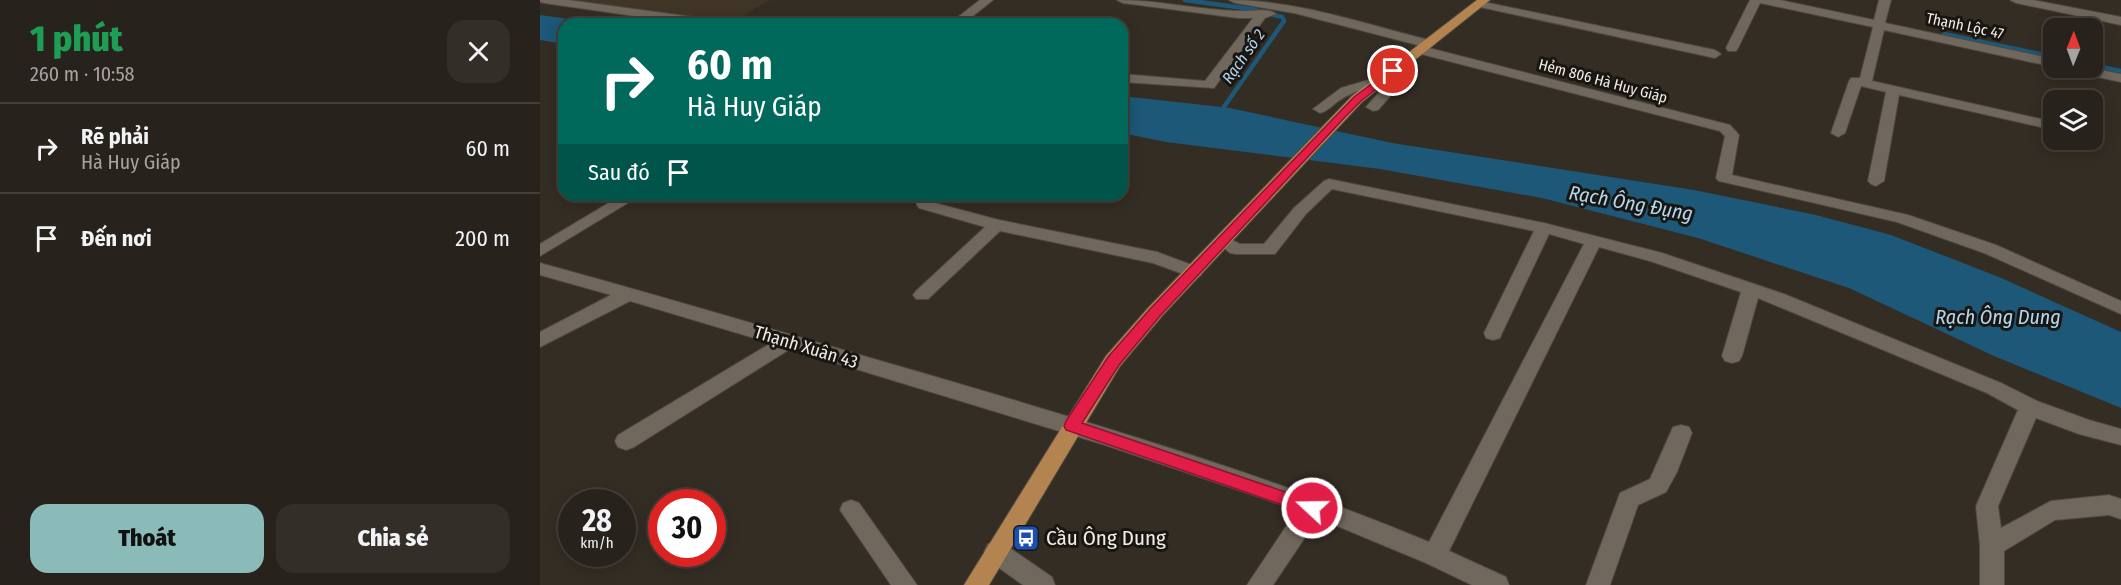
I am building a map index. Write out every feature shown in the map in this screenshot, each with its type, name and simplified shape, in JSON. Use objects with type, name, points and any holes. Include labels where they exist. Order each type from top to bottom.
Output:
[{"type":"main road","points":[[976,585],[1113,361],[1155,312],[1224,241],[1280,177],[1357,99],[1481,2]]},
{"type":"street","points":[[544,0],[672,18]]},
{"type":"street","points":[[964,18],[987,0]]},
{"type":"street","points":[[1123,0],[1238,15],[1262,15],[1294,10]]},
{"type":"street","points":[[1235,0],[1294,10],[1425,47]]},
{"type":"street","points":[[1732,48],[1756,0]]},
{"type":"street","name":"Thạnh Lộc 47","points":[[1764,0],[2043,61]]},
{"type":"street","points":[[1865,83],[1885,0]]},
{"type":"street","points":[[2016,0],[2121,21]]},
{"type":"street","points":[[1481,2],[1715,54]]},
{"type":"street","points":[[1128,79],[1209,86],[1262,15]]},
{"type":"street","name":"Hẻm 806 Hà Huy Giáp","points":[[1425,47],[1725,128],[1732,135],[1724,178],[1902,218],[1990,249],[2121,309]]},
{"type":"street","points":[[2103,74],[2121,78]]},
{"type":"street","points":[[1838,133],[1856,81],[2043,124]]},
{"type":"street","points":[[1320,109],[1337,94],[1357,84],[1379,82],[1393,85],[1373,107]]},
{"type":"street","points":[[1876,181],[1893,90]]},
{"type":"street","points":[[1224,241],[1236,249],[1269,249],[1300,211],[1329,184],[1544,228],[1656,257],[1778,298],[1994,388],[2030,407],[2086,428],[2121,437]]},
{"type":"street","points":[[540,251],[623,201]]},
{"type":"street","points":[[923,201],[925,204],[997,225],[1157,258],[1194,272]]},
{"type":"street","points":[[922,295],[997,225]]},
{"type":"street","points":[[1493,333],[1544,228]]},
{"type":"street","points":[[1435,555],[1594,240]]},
{"type":"street","name":"Thạnh Xuân 43","points":[[540,269],[1072,426],[1312,508],[1435,555],[1497,585]]},
{"type":"street","points":[[1732,356],[1750,290]]},
{"type":"street","points":[[540,340],[629,294]]},
{"type":"street","points":[[626,441],[788,342]]},
{"type":"street","points":[[1992,585],[1992,546],[1987,506],[2030,407]]},
{"type":"street","points":[[1598,585],[1628,500],[1633,494],[1653,489],[1660,483],[1681,433]]},
{"type":"street","points":[[1992,546],[2051,511],[2109,505],[2121,508]]},
{"type":"street","points":[[1259,585],[1312,508]]},
{"type":"street","points":[[850,510],[905,585]]},
{"type":"street","points":[[996,552],[1043,585]]},
{"type":"shaded area","points":[[556,0],[770,0],[739,18],[692,18]]},
{"type":"water","points":[[540,15],[562,18],[558,18],[558,43],[540,40]]},
{"type":"water","name":"Rạch Ông Dung","points":[[1128,97],[1230,108],[1392,143],[1694,190],[1816,215],[1891,235],[1999,277],[2121,332],[2121,408],[1994,356],[1849,288],[1698,238],[1542,198],[1380,169],[1166,142],[1128,134]]},
{"type":"waterway","name":"Rạch số 2","points":[[1185,0],[1251,9],[1282,17],[1284,21],[1219,114]]},
{"type":"waterway","points":[[1944,34],[2043,55]]},
{"type":"waterway","points":[[2103,67],[2121,71]]},
{"type":"place","name":"Cầu Ông Dung","points":[[1026,538]]},
{"type":"route","points":[[1312,508],[1072,426],[1113,361],[1155,312],[1216,250],[1280,177],[1342,114],[1393,71]]},
{"type":"water label","name":"Rạch Ông Đụng","points":[[1631,203]]}]
